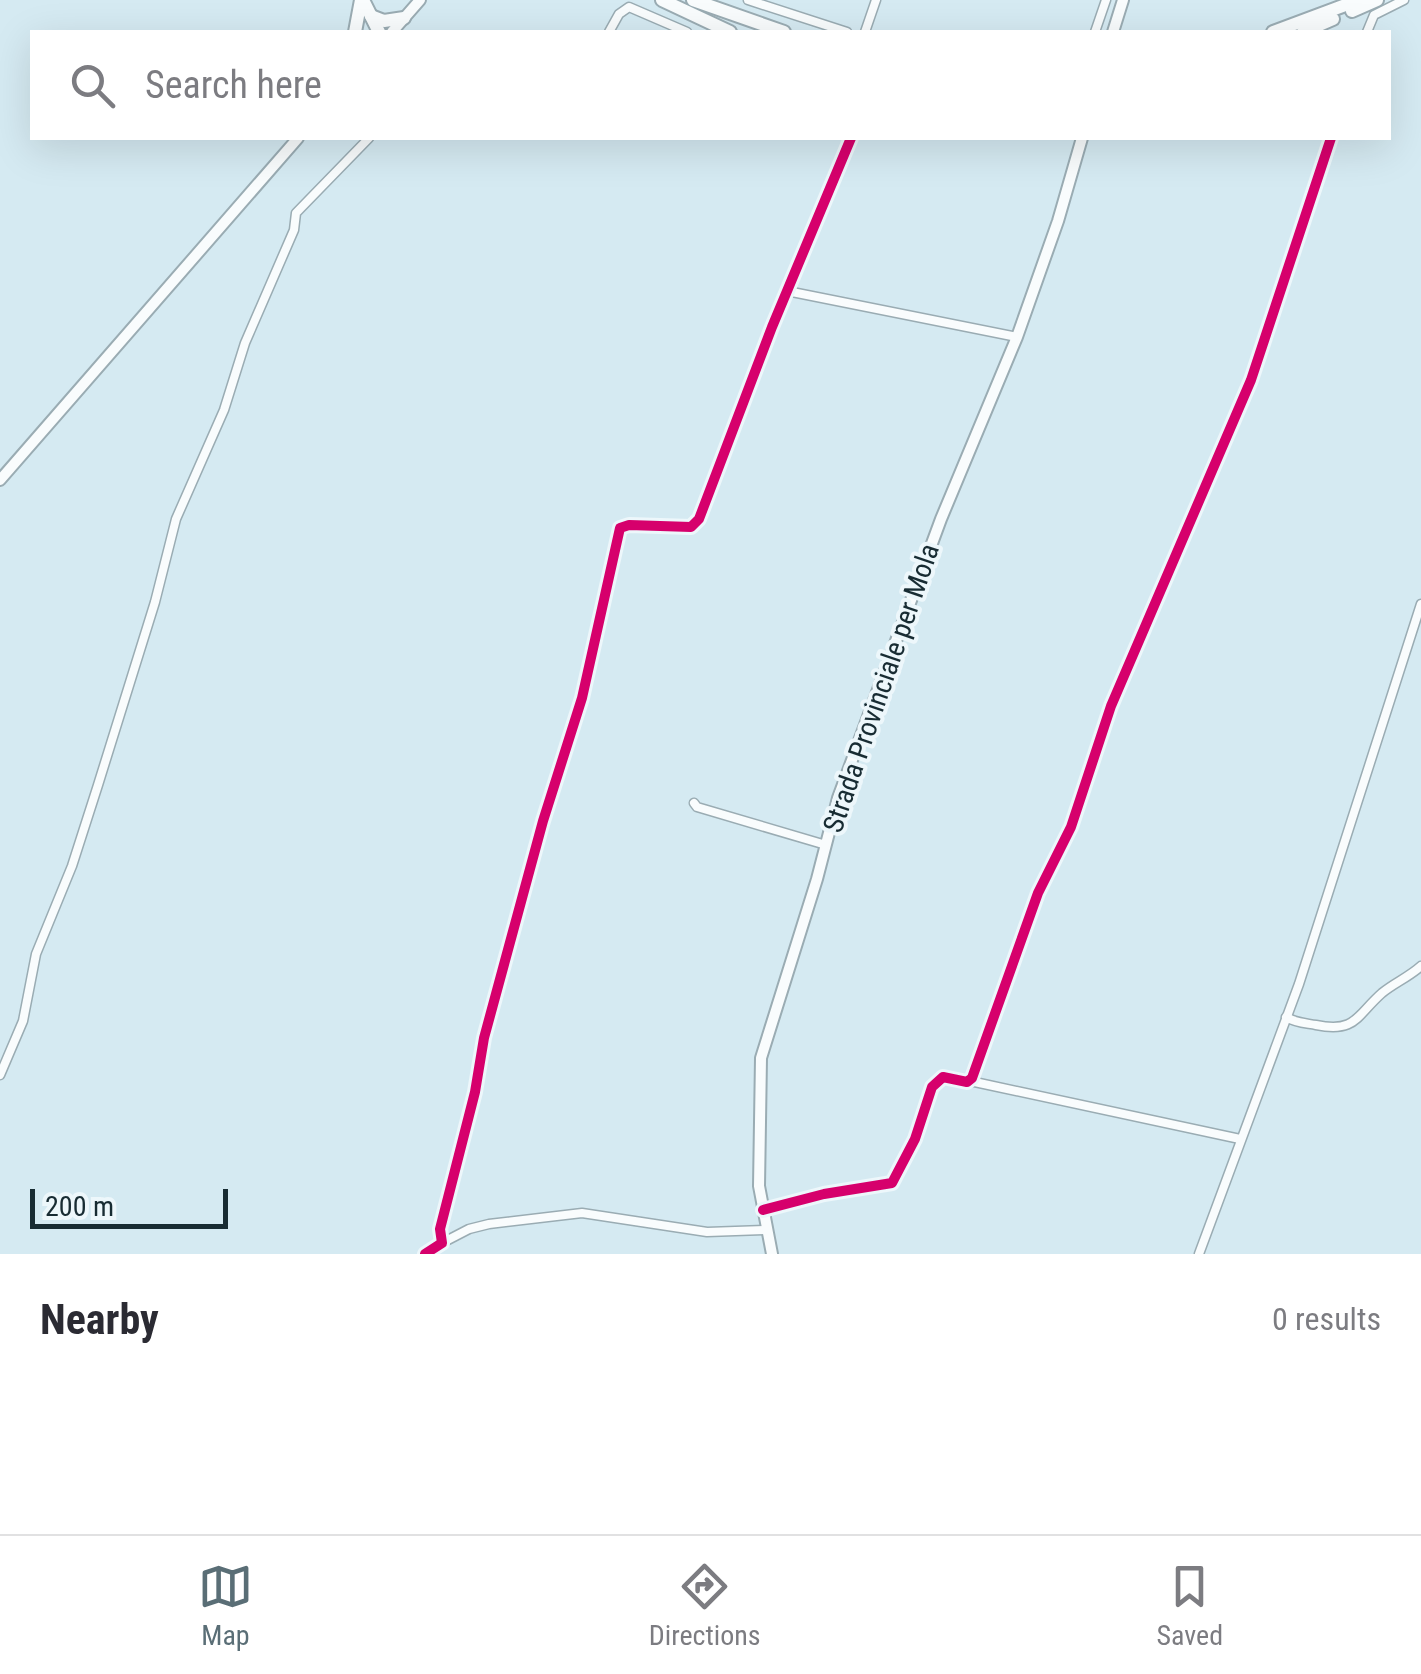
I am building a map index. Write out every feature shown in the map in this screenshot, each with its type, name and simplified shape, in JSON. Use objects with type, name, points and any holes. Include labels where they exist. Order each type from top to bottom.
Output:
[{"type":"highway","points":[[362,0],[378,30]]},
{"type":"highway","points":[[357,29],[362,0]]},
{"type":"highway","points":[[662,0],[726,30]]},
{"type":"highway","points":[[693,0],[779,30]]},
{"type":"highway","points":[[1278,30],[1358,0]]},
{"type":"highway","points":[[1309,30],[1377,0]]},
{"type":"highway","points":[[371,16],[384,20],[404,18]]},
{"type":"street","points":[[394,30],[420,0]]},
{"type":"street","points":[[748,0],[842,30]]},
{"type":"street","points":[[866,30],[876,0]]},
{"type":"street","points":[[1096,30],[1106,0]]},
{"type":"street","points":[[1114,30],[1123,0]]},
{"type":"street","points":[[1369,30],[1374,15],[1404,0]]},
{"type":"street","points":[[610,30],[619,14],[629,8],[681,30]]},
{"type":"street","points":[[0,480],[296,140]]},
{"type":"street","points":[[0,1075],[23,1020],[33,963],[72,866],[98,785],[155,602],[176,519],[224,410],[245,342],[294,230],[292,220],[367,140]]},
{"type":"street","points":[[442,1243],[440,1229],[475,1092],[484,1038],[542,821],[582,698],[620,528],[629,524],[696,524],[850,140]]},
{"type":"street","name":"Strada Provinciale per Mola","points":[[772,1254],[762,1210],[758,1136],[760,1058],[838,798],[941,518],[1017,338],[1081,140]]},
{"type":"street","points":[[970,1082],[1038,893],[1071,827],[1111,706],[1251,380],[1330,140]]},
{"type":"street","points":[[787,291],[1017,338]]},
{"type":"street","points":[[1199,1254],[1286,1018],[1421,604]]},
{"type":"street","points":[[694,803],[826,845]]},
{"type":"street","points":[[1286,1018],[1330,1028],[1346,1027],[1387,989],[1421,966]]},
{"type":"street","points":[[762,1210],[824,1194],[892,1183],[942,1077],[1240,1139]]},
{"type":"street","points":[[425,1254],[469,1229],[488,1224],[582,1213],[707,1232],[766,1230]]},
{"type":"cycle path","points":[[425,1254],[442,1243],[440,1229],[475,1092],[484,1038],[543,821],[582,698],[620,528],[691,527],[699,519],[772,327],[850,140]]},
{"type":"cycle path","points":[[763,1210],[824,1194],[892,1183],[915,1139],[932,1087],[943,1077],[967,1082],[972,1078],[1038,893],[1071,827],[1111,706],[1251,380],[1330,140]]}]
